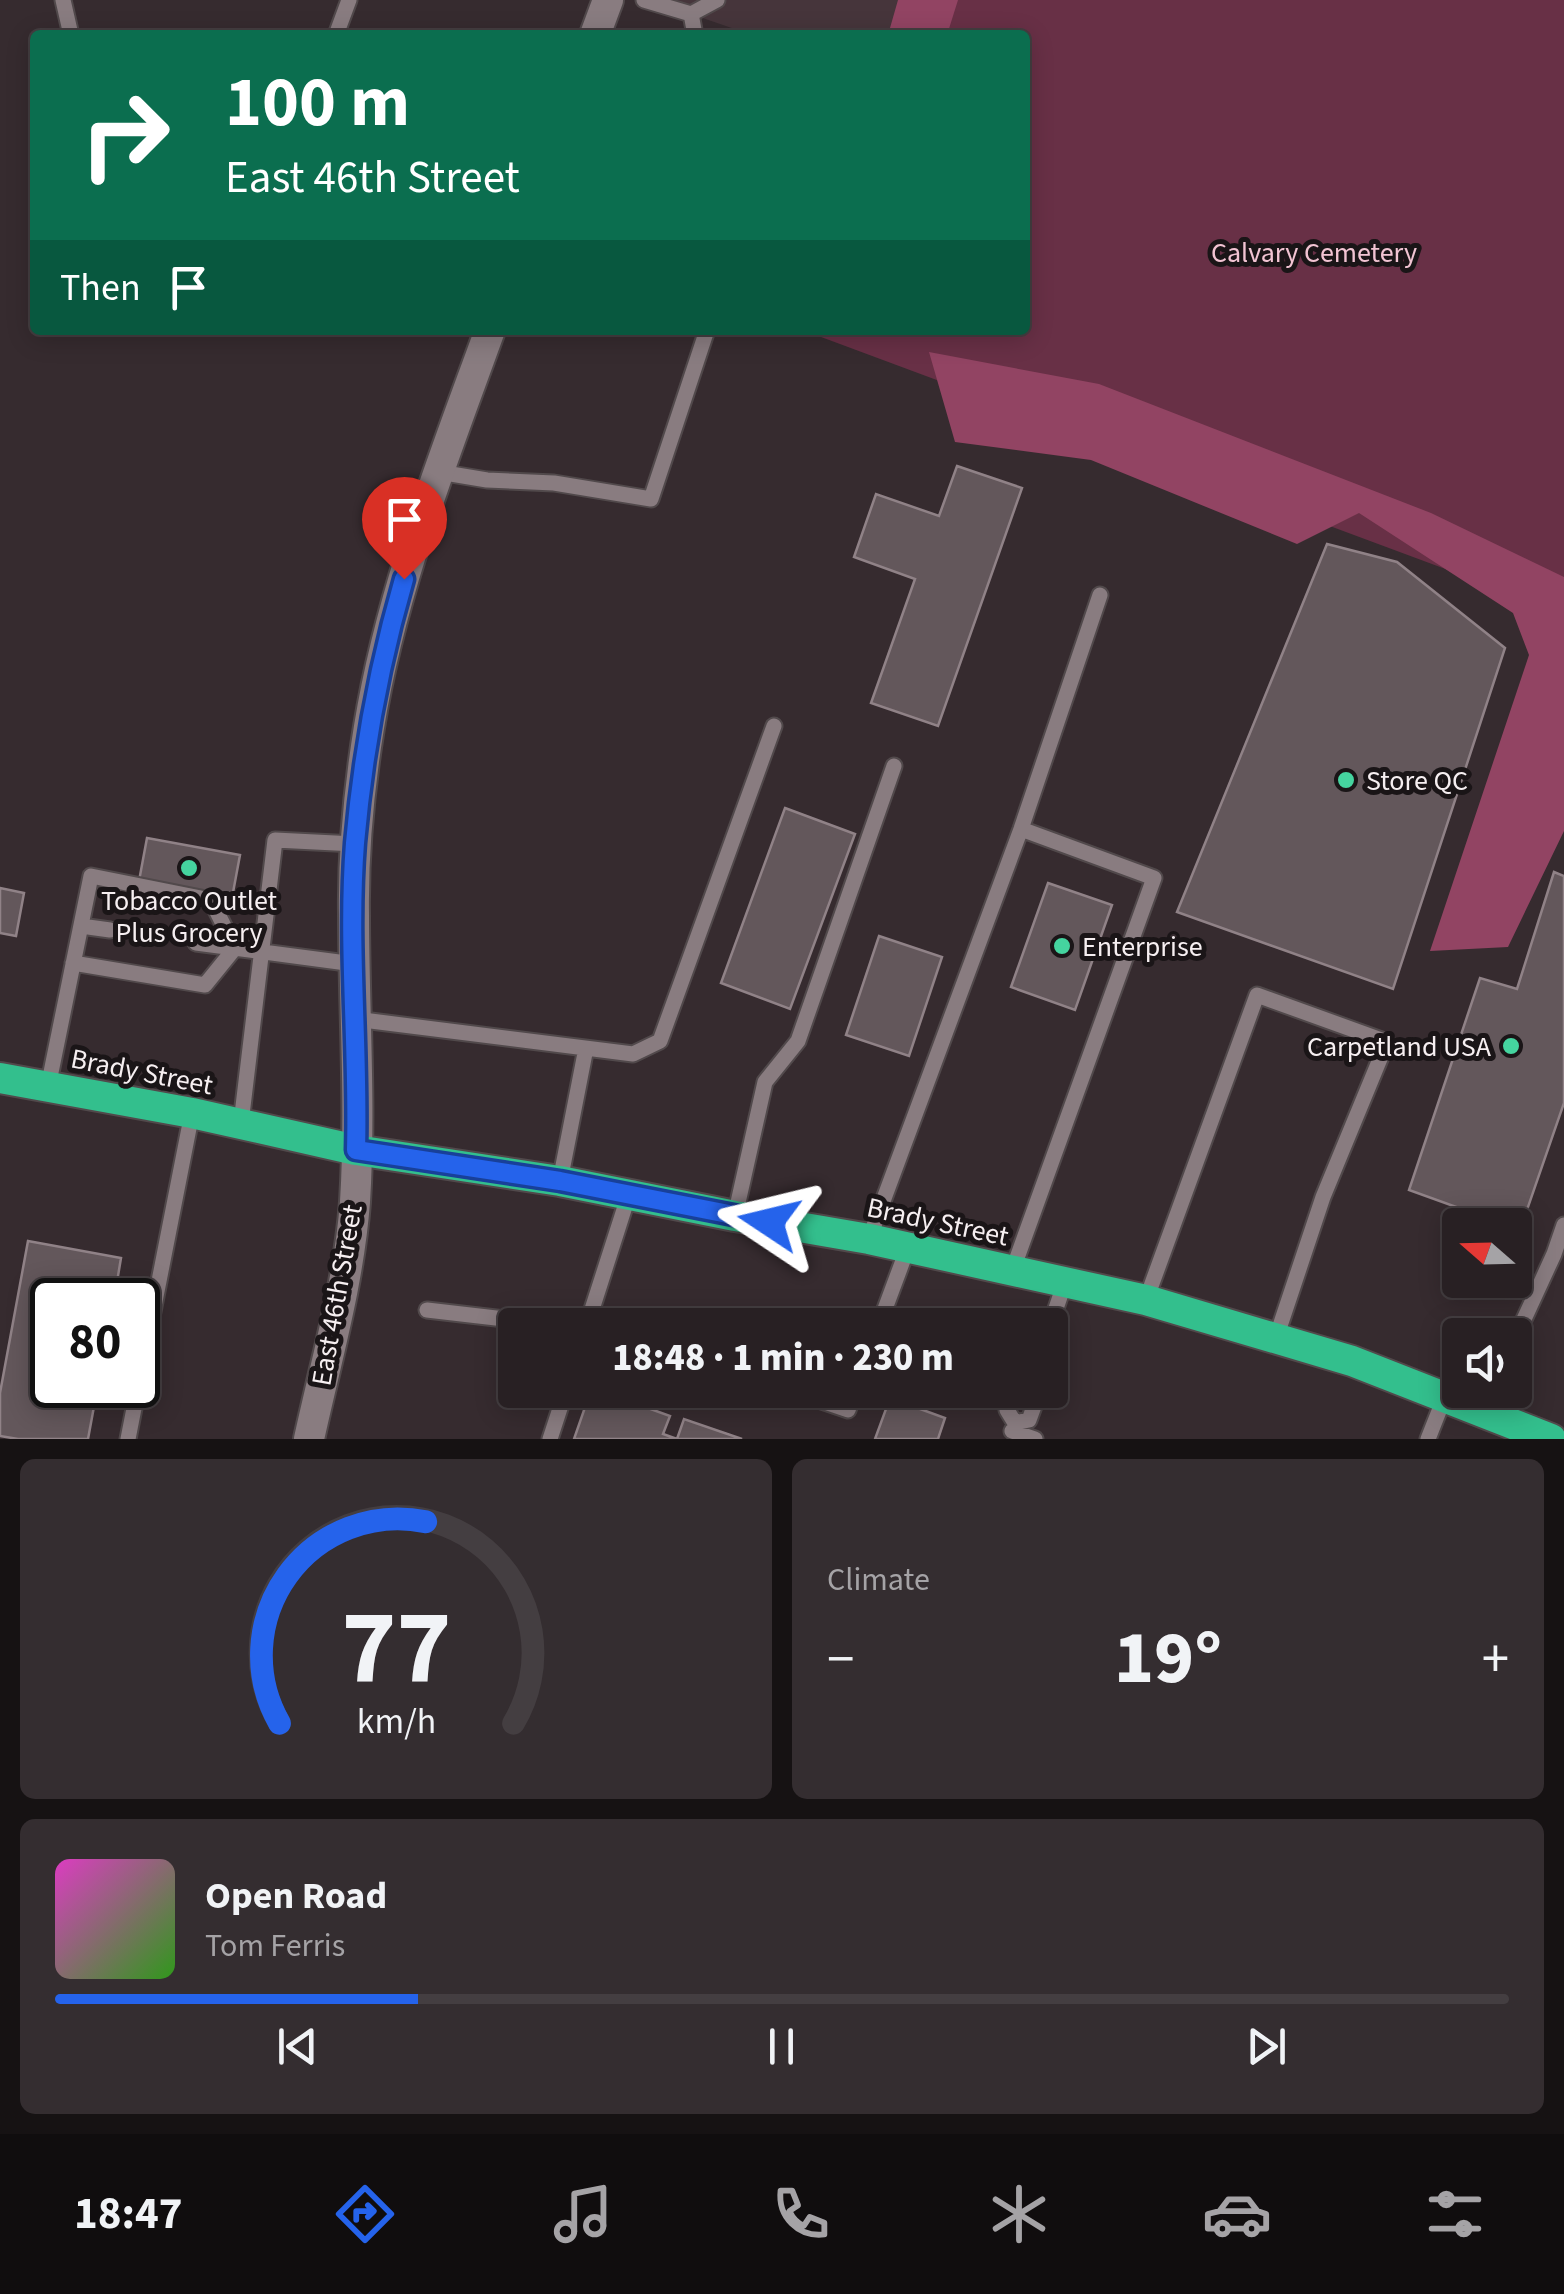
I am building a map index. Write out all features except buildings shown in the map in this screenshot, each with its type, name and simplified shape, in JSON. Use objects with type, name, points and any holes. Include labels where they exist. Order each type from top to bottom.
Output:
[{"type":"highway","name":"Brady Street","points":[[0,1078],[192,1112],[356,1150],[560,1181],[1013,1269],[1146,1300],[1276,1338],[1442,1395]]},
{"type":"highway","name":"Brady Street","points":[[1500,1408],[1551,1439]]},
{"type":"street","points":[[597,30],[608,0]]},
{"type":"street","name":"East 46th Street","points":[[308,1439],[342,1291],[354,1204],[358,1096],[355,844],[368,727],[387,637],[421,521],[488,335]]},
{"type":"lane","points":[[63,0],[70,30]]},
{"type":"lane","points":[[338,30],[349,0]]},
{"type":"lane","points":[[644,0],[691,14],[717,0]]},
{"type":"lane","points":[[691,14],[694,30]]},
{"type":"lane","points":[[439,472],[486,480],[554,483],[651,498],[705,335]]},
{"type":"lane","points":[[869,1239],[1020,828],[1100,595]]},
{"type":"lane","points":[[355,1019],[632,1054],[660,1041],[774,726]]},
{"type":"lane","points":[[735,1216],[765,1082],[798,1041],[894,766]]},
{"type":"lane","points":[[1013,1269],[1154,878],[1020,828]]},
{"type":"lane","points":[[240,1122],[275,840],[355,844]]},
{"type":"lane","points":[[48,1086],[91,876],[212,900],[235,948]]},
{"type":"lane","points":[[81,926],[110,930]]},
{"type":"lane","points":[[196,943],[354,964]]},
{"type":"lane","points":[[74,963],[205,985],[235,948]]},
{"type":"lane","points":[[1146,1300],[1258,996],[1387,1042],[1323,1197],[1276,1338]]},
{"type":"lane","points":[[560,1181],[586,1048]]},
{"type":"lane","points":[[128,1439],[192,1112]]},
{"type":"lane","points":[[592,1308],[629,1194]]},
{"type":"lane","points":[[1525,1318],[1564,1226]]},
{"type":"lane","points":[[885,1308],[908,1246]]},
{"type":"lane","points":[[1056,1308],[1064,1282]]},
{"type":"lane","points":[[427,1310],[498,1318]]},
{"type":"lane","points":[[1428,1439],[1442,1404]]},
{"type":"lane","points":[[550,1439],[560,1408]]},
{"type":"lane","points":[[1011,1431],[1029,1420],[1033,1408]]},
{"type":"lane","points":[[1011,1431],[1035,1439]]},
{"type":"shaded area","points":[[898,0],[958,0],[949,30],[889,30]]},
{"type":"shaded area","points":[[918,0],[908,30],[737,30],[659,3]]},
{"type":"shaded area","points":[[929,352],[1099,384],[1431,513],[1564,577],[1564,831],[1508,947],[1430,951],[1529,655],[1513,613],[1359,513],[1297,544],[1091,460],[955,442]]},
{"type":"green space","name":"Calvary Cemetery","points":[[918,0],[1564,0],[1564,613],[816,335],[1030,335],[1030,30],[908,30]]},
{"type":"place","name":"Store QC","points":[[1346,780]]},
{"type":"place","name":"Tobacco Outlet Plus Grocery","points":[[189,868]]},
{"type":"place","name":"Enterprise","points":[[1062,946]]},
{"type":"place","name":"Carpetland USA","points":[[1511,1046]]},
{"type":"route","points":[[404,579],[368,727],[355,844],[356,1150],[560,1181],[769,1222]]}]
